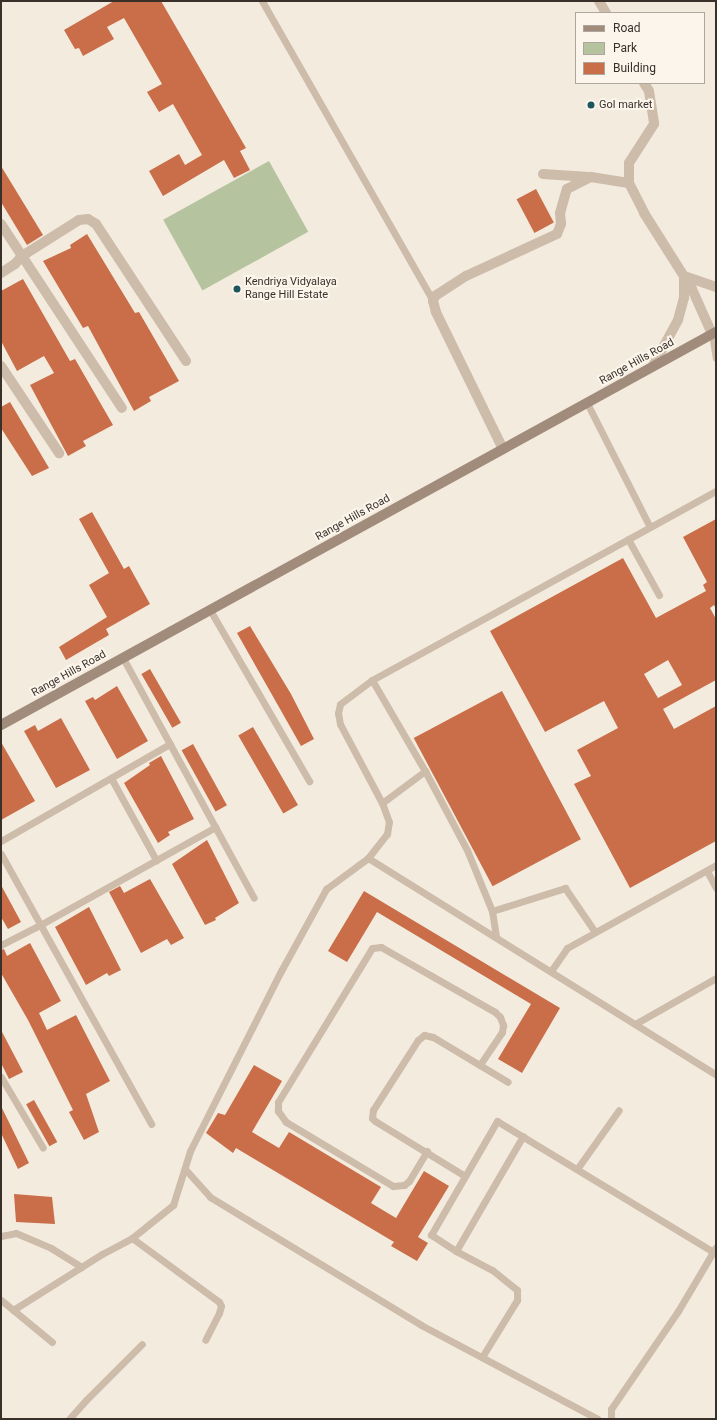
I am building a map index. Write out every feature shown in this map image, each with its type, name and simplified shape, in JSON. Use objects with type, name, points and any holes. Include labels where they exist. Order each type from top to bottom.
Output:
[{"type":"street","points":[[599,1],[605,12]]},
{"type":"street","points":[[645,84],[649,91],[654,124],[629,163],[630,183],[644,213],[692,289],[715,334]]},
{"type":"street","points":[[543,174],[591,177],[630,183]]},
{"type":"street","points":[[503,449],[433,307],[433,301],[438,293],[466,276],[556,234],[561,224],[561,207],[567,189],[591,177]]},
{"type":"street","points":[[1,274],[15,264],[22,256],[79,220],[88,218],[96,224],[186,361]]},
{"type":"street","points":[[1,224],[122,408]]},
{"type":"street","points":[[684,276],[716,287]]},
{"type":"street","points":[[653,366],[678,320],[684,298],[684,276]]},
{"type":"street","name":"Range Hills Road","points":[[1,725],[653,366],[715,334]]},
{"type":"street","points":[[1,366],[59,453]]},
{"type":"lane","points":[[262,1],[433,301]]},
{"type":"lane","points":[[715,334],[716,358]]},
{"type":"lane","points":[[587,403],[650,527]]},
{"type":"lane","points":[[13,1310],[132,1238],[173,1205],[190,1151],[281,971],[326,889],[368,858],[387,834],[388,822],[382,803],[340,724],[338,713],[340,704],[372,680],[716,491]]},
{"type":"lane","points":[[628,539],[659,595]]},
{"type":"lane","points":[[210,610],[309,781]]},
{"type":"lane","points":[[123,658],[254,898]]},
{"type":"lane","points":[[372,680],[425,770],[467,850],[492,911],[496,937]]},
{"type":"lane","points":[[1,840],[170,744]]},
{"type":"lane","points":[[382,803],[425,770]]},
{"type":"lane","points":[[111,778],[156,860]]},
{"type":"lane","points":[[1,945],[40,925],[216,827]]},
{"type":"lane","points":[[1,854],[151,1124]]},
{"type":"lane","points":[[368,858],[716,1075]]},
{"type":"lane","points":[[551,972],[567,948],[716,866]]},
{"type":"lane","points":[[707,871],[716,888]]},
{"type":"lane","points":[[492,911],[565,888],[595,932]]},
{"type":"lane","points":[[427,1151],[409,1181],[404,1185],[393,1186],[286,1122],[278,1111],[278,1102],[281,1096],[372,948],[381,946],[495,1012],[500,1017],[503,1025],[502,1032],[480,1065]]},
{"type":"lane","points":[[635,1024],[716,978]]},
{"type":"lane","points":[[465,1176],[427,1151],[375,1121],[372,1118],[373,1110],[418,1040],[424,1035],[433,1037],[508,1082]]},
{"type":"lane","points":[[1,1077],[43,1148]]},
{"type":"lane","points":[[577,1169],[619,1110]]},
{"type":"lane","points":[[482,1357],[517,1300],[517,1290],[492,1270],[456,1251],[431,1235],[498,1121],[714,1249],[678,1311],[611,1409],[611,1419]]},
{"type":"lane","points":[[456,1251],[523,1136]]},
{"type":"lane","points":[[185,1169],[210,1196],[421,1325],[598,1419]]},
{"type":"lane","points":[[1,1236],[16,1233],[51,1248],[82,1267]]},
{"type":"lane","points":[[132,1238],[219,1302],[221,1306],[219,1313],[205,1340]]},
{"type":"lane","points":[[1,1300],[52,1342]]},
{"type":"lane","points":[[69,1419],[142,1344]]},
{"type":"green space","points":[[269,161],[308,232],[202,291],[163,220]]},
{"type":"building","points":[[114,1],[161,1],[246,148],[240,151],[250,170],[234,178],[224,160],[163,196],[149,171],[179,154],[185,165],[202,155],[173,104],[159,112],[147,92],[162,84],[124,18],[107,27],[114,39],[83,56],[79,48],[75,49],[64,30]]},
{"type":"building","points":[[1,166],[43,235],[27,245],[1,202]]},
{"type":"building","points":[[536,189],[554,223],[534,233],[517,199]]},
{"type":"building","points":[[87,234],[135,313],[139,312],[179,381],[149,397],[151,401],[134,411],[88,326],[83,328],[43,261],[71,248],[70,245]]},
{"type":"building","points":[[23,279],[70,361],[75,359],[113,425],[83,441],[86,446],[68,456],[30,385],[54,373],[44,356],[17,371],[1,341],[1,291]]},
{"type":"building","points":[[10,402],[49,468],[32,476],[1,428],[1,407]]},
{"type":"building","points":[[92,512],[124,569],[129,566],[150,604],[106,629],[109,635],[66,660],[59,647],[107,617],[89,585],[109,573],[79,519]]},
{"type":"building","points":[[716,519],[716,609],[714,605],[710,608],[716,619],[716,680],[663,709],[674,729],[716,706],[716,841],[630,888],[574,784],[591,776],[577,750],[618,728],[604,701],[545,732],[490,631],[623,558],[656,618],[706,591],[703,585],[707,582],[683,537]],"holes":[[[668,660],[682,685],[658,698],[644,674]]]},
{"type":"building","points":[[250,626],[291,694],[314,739],[301,746],[237,633]]},
{"type":"building","points":[[150,669],[181,723],[172,728],[141,674]]},
{"type":"building","points":[[117,686],[148,741],[117,759],[85,701],[93,697],[95,700]]},
{"type":"building","points":[[502,691],[581,839],[493,886],[414,738]]},
{"type":"building","points":[[61,718],[90,770],[56,788],[24,731],[35,725],[38,731]]},
{"type":"building","points":[[253,727],[298,805],[283,813],[238,736]]},
{"type":"building","points":[[1,742],[35,801],[1,820]]},
{"type":"building","points":[[193,744],[227,805],[216,812],[182,750]]},
{"type":"building","points":[[161,756],[194,819],[168,832],[170,835],[158,843],[124,783],[150,765],[149,763]]},
{"type":"building","points":[[207,840],[239,903],[215,918],[216,920],[205,925],[172,864]]},
{"type":"building","points":[[150,879],[184,938],[171,945],[167,939],[141,953],[109,892],[120,886],[124,893]]},
{"type":"building","points":[[1,885],[21,922],[8,929],[1,917]]},
{"type":"building","points":[[364,891],[560,1008],[522,1073],[498,1059],[531,1004],[377,912],[347,962],[328,951]]},
{"type":"building","points":[[89,907],[121,970],[109,976],[107,973],[86,985],[55,927]]},
{"type":"building","points":[[30,943],[61,1001],[39,1013],[47,1030],[76,1015],[110,1081],[86,1094],[99,1132],[84,1140],[69,1112],[73,1110],[28,1020],[1,973],[1,950],[4,949],[7,956]]},
{"type":"building","points":[[1,1030],[23,1072],[9,1079],[1,1063]]},
{"type":"building","points":[[254,1065],[282,1081],[252,1132],[279,1148],[289,1132],[381,1187],[371,1203],[396,1218],[424,1171],[449,1186],[418,1237],[428,1243],[417,1261],[391,1246],[394,1242],[236,1148],[233,1153],[206,1133],[218,1113],[225,1115]]},
{"type":"building","points":[[34,1100],[57,1142],[49,1146],[26,1104]]},
{"type":"building","points":[[1,1106],[29,1163],[18,1169],[1,1133]]},
{"type":"building","points":[[14,1194],[52,1197],[55,1224],[16,1222]]},
{"type":"place","name":"Gol market","points":[[591,105]]},
{"type":"place","name":"Kendriya Vidyalaya Range Hill Estate","points":[[237,289]]}]
